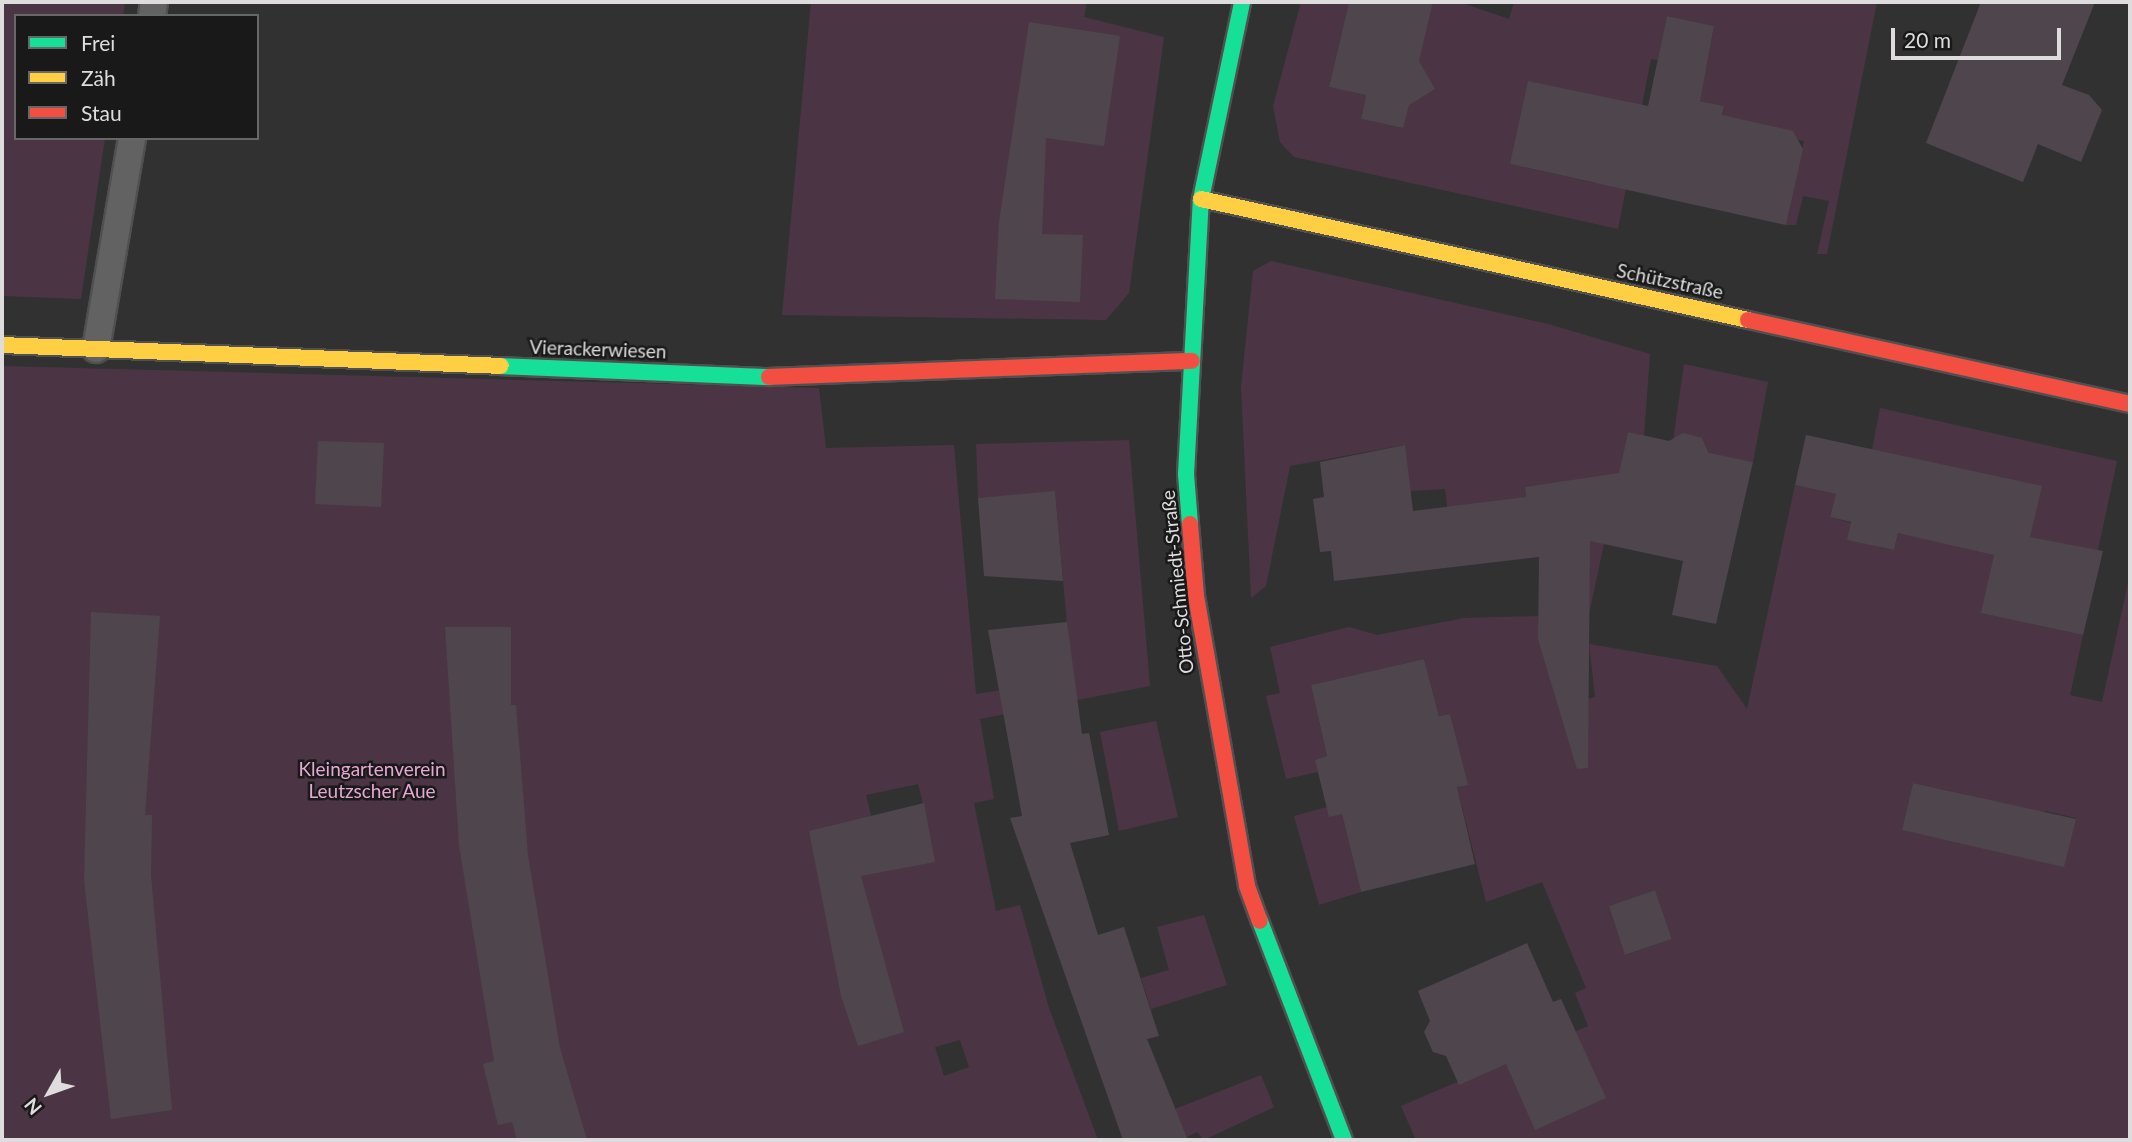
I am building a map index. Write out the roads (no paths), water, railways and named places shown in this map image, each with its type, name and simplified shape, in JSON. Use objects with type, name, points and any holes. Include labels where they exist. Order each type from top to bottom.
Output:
[{"type":"street","name":"Otto-Schmiedt-Straße","points":[[1242,2],[1201,199],[1186,474],[1218,743],[1247,886],[1344,1140]]},
{"type":"street","name":"Schützstraße","points":[[1201,199],[2130,404]]},
{"type":"street","name":"Vierackerwiesen","points":[[2,345],[825,379],[1192,361]]},
{"type":"lane","points":[[96,349],[132,140]]},
{"type":"park label","name":"Kleingartenverein Leutzscher Aue","points":[[372,780]]}]
